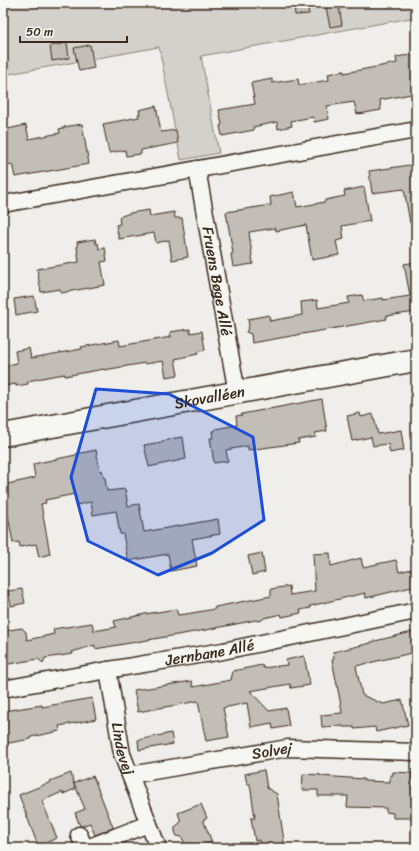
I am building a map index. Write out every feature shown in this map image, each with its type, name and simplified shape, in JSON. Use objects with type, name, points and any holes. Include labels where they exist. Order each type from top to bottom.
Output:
[{"type":"street","points":[[3,204],[416,130]]},
{"type":"street","name":"Fruens Bøge Allé","points":[[197,169],[237,393]]},
{"type":"street","name":"Skovalléen","points":[[3,435],[416,360]]},
{"type":"street","name":"Jernbane Allé","points":[[3,689],[223,651],[416,611]]},
{"type":"street","name":"Lindevej","points":[[108,670],[122,754],[158,848]]},
{"type":"street","name":"Solvej","points":[[130,775],[288,748],[416,752]]},
{"type":"street","points":[[84,844],[148,824]]},
{"type":"highlighted area","points":[[96,389],[169,394],[253,437],[264,520],[212,553],[158,575],[88,541],[71,477]]},
{"type":"shaded area","points":[[3,3],[416,3],[416,17],[201,56],[219,153],[181,160],[159,47],[3,75]]},
{"type":"building","points":[[307,3],[309,14],[295,15],[294,4]]},
{"type":"building","points":[[339,6],[342,25],[330,27],[326,7]]},
{"type":"building","points":[[67,43],[69,58],[52,61],[50,46]]},
{"type":"building","points":[[90,45],[94,68],[79,71],[74,48]]},
{"type":"building","points":[[416,54],[416,93],[380,100],[381,110],[357,114],[354,102],[327,106],[329,119],[314,122],[313,117],[291,121],[292,126],[278,129],[277,122],[253,127],[254,130],[222,136],[220,126],[222,125],[219,110],[255,104],[251,83],[272,79],[272,83],[298,79],[299,85],[329,80],[328,74],[344,71],[344,73],[397,63],[396,57]]},
{"type":"building","points":[[156,106],[161,132],[176,130],[178,143],[141,150],[141,154],[126,156],[125,150],[109,153],[103,124],[139,117],[139,110]]},
{"type":"building","points":[[82,124],[89,164],[15,177],[12,164],[3,166],[3,130],[26,125],[29,139],[60,133],[59,129]]},
{"type":"building","points":[[416,164],[416,223],[410,223],[404,189],[372,193],[369,171]]},
{"type":"building","points":[[364,187],[370,221],[342,226],[344,239],[336,241],[339,255],[312,260],[306,225],[276,231],[275,228],[249,232],[253,264],[233,267],[231,254],[233,253],[226,212],[271,205],[270,197],[294,192],[297,207],[325,202],[325,200],[345,196],[344,191]]},
{"type":"building","points":[[149,210],[150,216],[174,212],[175,218],[182,218],[188,257],[172,260],[169,240],[156,243],[154,233],[119,239],[116,225],[120,224],[119,217],[130,213]]},
{"type":"building","points":[[95,239],[96,244],[98,243],[99,249],[105,248],[107,261],[101,262],[105,285],[61,293],[60,289],[41,292],[37,269],[79,262],[77,242]]},
{"type":"building","points":[[416,262],[416,312],[386,316],[387,319],[252,343],[251,334],[246,332],[249,326],[248,319],[269,315],[270,321],[302,315],[301,302],[317,300],[318,308],[349,303],[348,297],[362,295],[364,301],[410,296],[404,264]]},
{"type":"building","points":[[34,296],[37,311],[16,315],[14,299]]},
{"type":"building","points":[[190,329],[190,333],[202,331],[205,350],[197,352],[198,354],[175,359],[178,375],[166,377],[163,361],[65,376],[65,374],[52,376],[28,381],[28,384],[3,386],[3,366],[17,363],[15,351],[29,348],[31,358],[82,349],[81,347],[119,340],[120,346],[171,337],[170,332]]},
{"type":"building","points":[[322,399],[327,431],[315,433],[316,437],[298,440],[299,443],[248,450],[248,446],[226,450],[228,461],[214,463],[210,438],[213,438],[212,431],[215,431],[215,429],[237,425],[236,416]]},
{"type":"building","points":[[360,413],[361,417],[373,414],[378,434],[401,430],[404,450],[390,453],[388,444],[373,446],[371,437],[352,441],[347,416]]},
{"type":"building","points":[[183,437],[186,459],[149,467],[144,445]]},
{"type":"building","points":[[96,450],[100,471],[102,470],[105,478],[107,491],[125,489],[128,506],[139,504],[144,532],[218,519],[220,534],[192,539],[197,566],[171,571],[168,554],[128,561],[123,534],[120,534],[116,511],[93,515],[91,502],[77,505],[75,494],[45,500],[46,503],[41,504],[50,554],[39,557],[36,544],[20,547],[19,542],[13,543],[5,499],[3,500],[3,485],[35,478],[33,464]]},
{"type":"building","points":[[262,553],[265,572],[252,575],[248,556]]},
{"type":"building","points":[[330,553],[331,566],[361,558],[363,567],[396,560],[399,572],[416,568],[416,586],[366,598],[365,593],[310,606],[311,608],[300,610],[301,613],[282,617],[281,614],[258,621],[256,620],[95,649],[95,645],[72,652],[73,654],[45,658],[43,663],[38,659],[3,665],[3,631],[22,628],[26,632],[27,640],[54,634],[53,629],[92,623],[94,631],[116,627],[114,621],[145,614],[176,609],[178,615],[215,609],[215,607],[271,596],[271,589],[289,586],[290,595],[315,591],[313,554]]},
{"type":"building","points":[[22,589],[25,603],[11,606],[8,591]]},
{"type":"building","points":[[416,631],[416,652],[356,666],[362,695],[383,704],[402,700],[408,725],[376,732],[375,727],[354,729],[354,727],[343,726],[322,727],[321,715],[342,713],[332,660],[334,659],[333,652]]},
{"type":"building","points":[[304,656],[310,685],[291,688],[290,684],[250,691],[269,711],[286,708],[289,726],[273,729],[272,723],[251,727],[247,703],[223,708],[229,737],[206,741],[198,701],[138,712],[134,690],[192,681],[193,687],[231,680],[233,671],[262,665],[263,668],[287,665],[286,660]]},
{"type":"building","points":[[92,698],[96,719],[59,726],[60,731],[31,737],[31,739],[3,744],[3,711],[42,705],[42,707]]},
{"type":"building","points":[[171,733],[173,744],[139,750],[138,740]]},
{"type":"building","points":[[264,770],[267,788],[277,794],[285,848],[260,848],[259,840],[255,841],[251,818],[255,818],[250,784],[247,784],[245,774]]},
{"type":"building","points":[[393,772],[412,773],[412,789],[416,789],[416,818],[393,818],[393,813],[386,812],[386,808],[347,807],[348,796],[318,796],[318,790],[302,790],[303,774],[364,779],[364,781],[390,782],[390,775],[392,776]]},
{"type":"building","points":[[71,773],[75,789],[63,794],[62,792],[42,801],[57,838],[38,846],[19,795]]},
{"type":"building","points":[[93,776],[113,827],[95,835],[90,823],[80,826],[75,813],[85,809],[74,783]]},
{"type":"building","points":[[201,804],[207,818],[203,820],[212,842],[204,845],[203,848],[186,848],[182,837],[177,836],[175,832],[175,827],[181,822],[178,813]]}]
